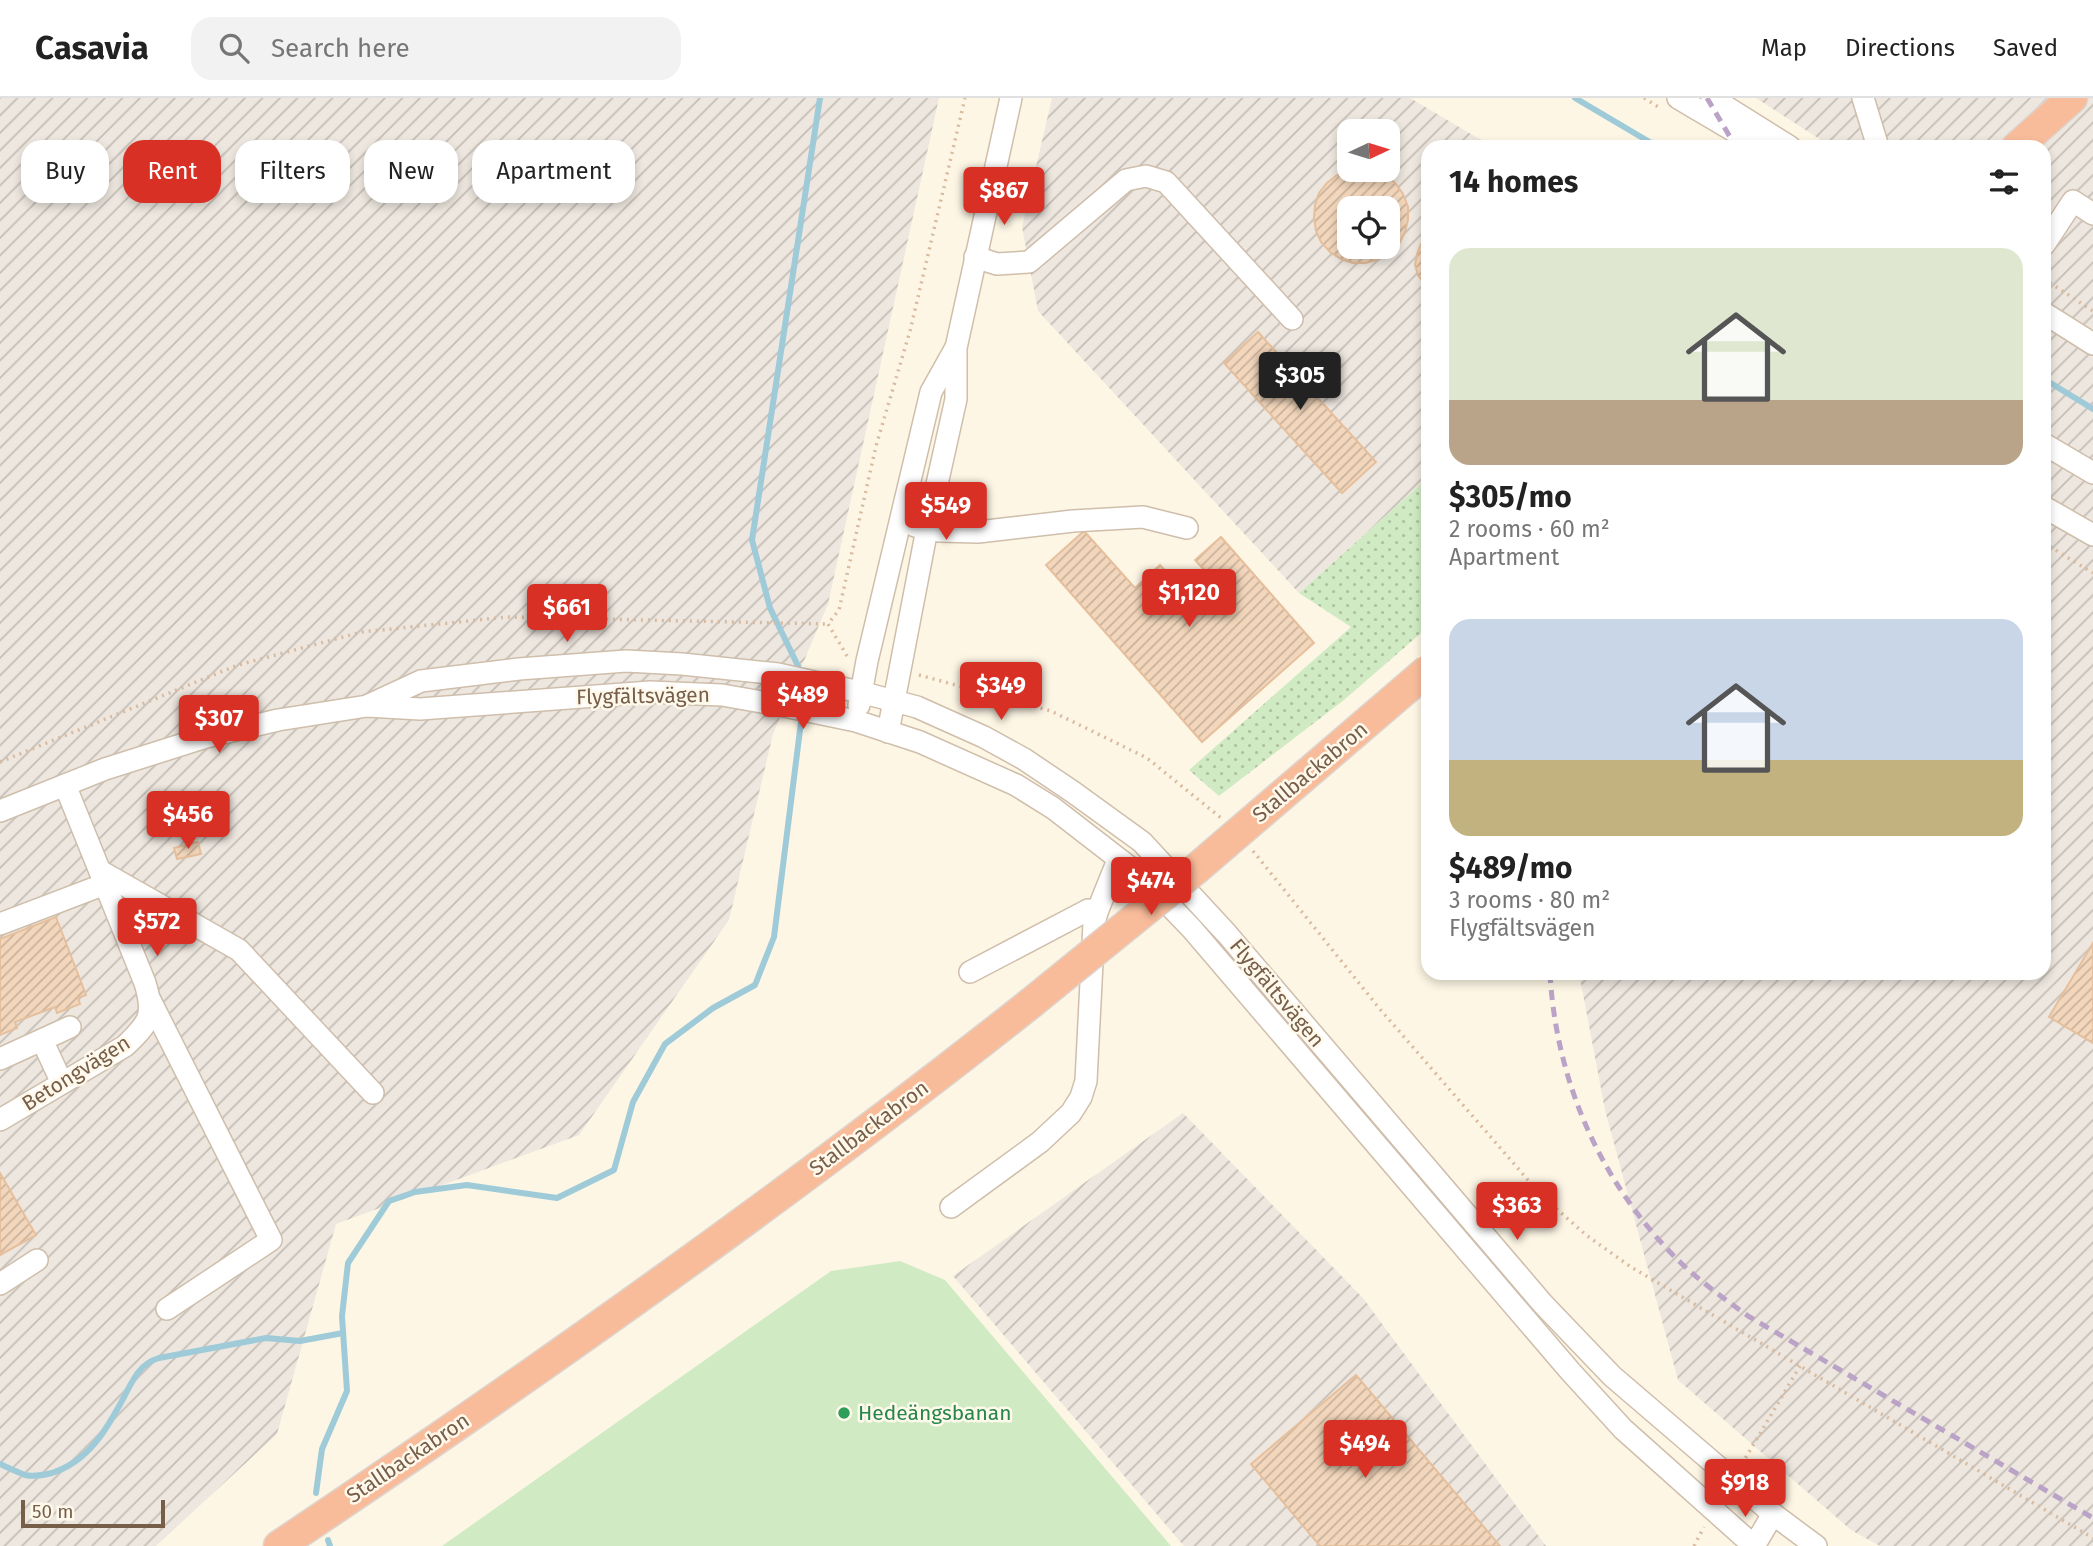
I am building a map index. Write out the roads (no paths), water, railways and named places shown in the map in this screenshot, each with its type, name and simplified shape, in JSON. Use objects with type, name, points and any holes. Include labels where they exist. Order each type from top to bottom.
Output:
[{"type":"highway","points":[[2025,140],[2072,98]]},
{"type":"highway","name":"Stallbackabron","points":[[279,1546],[625,1309],[782,1194],[1031,1003],[1196,869],[1421,676]]},
{"type":"street","points":[[888,732],[927,529],[956,399],[956,348],[1011,98]]},
{"type":"street","points":[[1678,98],[1748,140]]},
{"type":"street","points":[[1712,98],[1779,140]]},
{"type":"street","points":[[1863,98],[1876,140]]},
{"type":"street","points":[[975,257],[997,264],[1029,262],[1126,180],[1146,176],[1166,181],[1292,319]]},
{"type":"street","points":[[2051,234],[2073,201],[2093,214]]},
{"type":"street","points":[[2051,317],[2093,344]]},
{"type":"street","points":[[856,721],[867,661],[931,392],[956,348]]},
{"type":"street","points":[[2051,448],[2093,473]]},
{"type":"street","points":[[2051,510],[2093,535]]},
{"type":"street","points":[[899,523],[939,531],[978,532],[1073,521],[1143,517],[1187,528]]},
{"type":"street","name":"Flygfältsvägen","points":[[367,706],[421,681],[519,669],[626,661],[693,664],[778,674],[895,701],[942,717],[1024,759],[1142,842],[1227,934],[1543,1304],[1612,1377],[1773,1514],[1816,1546]]},
{"type":"street","name":"Flygfältsvägen","points":[[0,811],[105,768],[206,737],[278,720],[367,706],[420,709],[650,692],[722,695],[835,716],[920,742],[1016,785],[1053,808],[1141,876],[1192,929],[1596,1400],[1623,1429],[1754,1546]]},
{"type":"street","points":[[65,785],[149,998],[271,1240],[167,1309]]},
{"type":"street","points":[[951,1207],[1040,1142],[1071,1113],[1081,1097],[1086,1081],[1094,923],[1118,860]]},
{"type":"street","points":[[0,924],[102,877]]},
{"type":"street","points":[[102,877],[239,950],[373,1093]]},
{"type":"street","points":[[970,972],[1088,910],[1097,912]]},
{"type":"street","name":"Betongvägen","points":[[0,1120],[125,1046],[149,1019],[149,998]]},
{"type":"street","points":[[0,1059],[70,1027]]},
{"type":"street","points":[[41,1040],[62,1083]]},
{"type":"street","points":[[0,1284],[37,1259]]},
{"type":"street","points":[[1754,1546],[1773,1514]]},
{"type":"waterway","points":[[316,1493],[322,1449],[347,1391],[342,1316],[348,1263],[389,1201],[415,1192],[467,1185],[557,1198],[614,1170],[633,1102],[665,1044],[713,1008],[755,985],[774,937],[801,722],[798,666],[770,608],[752,540],[820,98]]},
{"type":"waterway","points":[[1575,98],[1646,140]]},
{"type":"waterway","points":[[2051,383],[2093,409]]},
{"type":"waterway","points":[[0,1464],[25,1475],[35,1476],[52,1473],[76,1461],[104,1432],[137,1373],[146,1364],[159,1358],[266,1338],[300,1341],[343,1333]]},
{"type":"waterway","points":[[328,1540],[330,1546]]},
{"type":"railway","points":[[1707,98],[1732,140]]},
{"type":"railway","points":[[1551,980],[1562,1054],[1573,1093],[1588,1130],[1628,1201],[1681,1263],[1748,1316],[2093,1518]]},
{"type":"place","name":"Hedeängsbanan","points":[[844,1413]]}]
